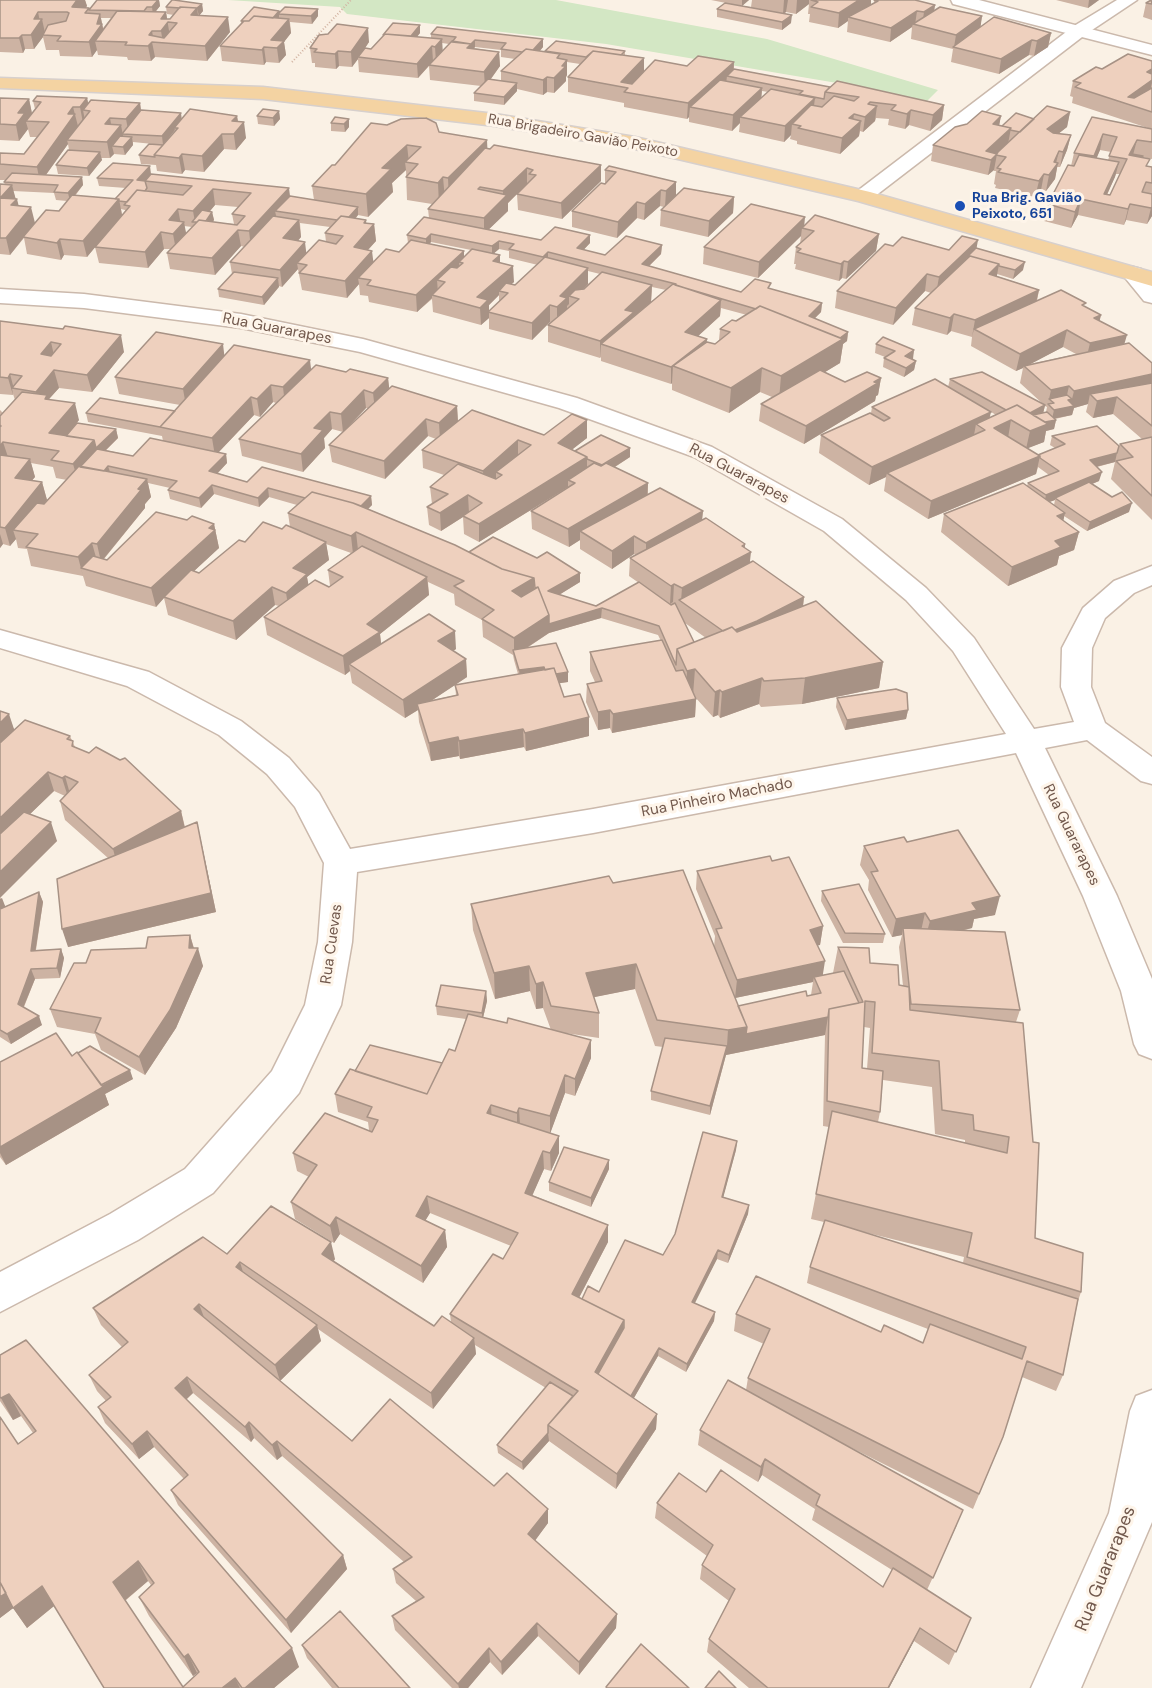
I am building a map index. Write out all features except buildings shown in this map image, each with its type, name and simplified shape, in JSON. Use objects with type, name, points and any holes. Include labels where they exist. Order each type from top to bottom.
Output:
[{"type":"main road","name":"Rua Brigadeiro Gavião Peixoto","points":[[0,83],[263,93],[495,120],[635,143],[863,196],[1143,276]]},
{"type":"street","points":[[959,0],[1152,50]]},
{"type":"street","points":[[863,196],[1080,30],[1129,0]]},
{"type":"street","points":[[1143,276],[1152,296]]},
{"type":"street","name":"Rua Guararapes","points":[[0,296],[84,301],[241,321],[363,346],[568,403],[703,452],[833,525],[916,594],[964,645],[1026,741],[1100,896],[1139,991],[1152,1044]]},
{"type":"street","points":[[1152,574],[1124,587],[1093,614],[1077,648],[1076,687],[1092,729],[1152,773]]},
{"type":"street","points":[[0,639],[138,679],[230,728],[278,766],[308,801],[341,863]]},
{"type":"street","name":"Rua Pinheiro Machado","points":[[341,863],[593,821],[1092,729]]},
{"type":"street","name":"Rua Cuevas","points":[[0,1293],[124,1227],[199,1181],[286,1082],[323,1005],[336,942],[341,863]]},
{"type":"street","name":"Rua Guararapes","points":[[1056,1688],[1132,1515],[1152,1411]]},
{"type":"path","points":[[263,93],[351,0]]},
{"type":"green space","points":[[228,0],[556,0],[767,39],[938,90],[925,103],[837,83],[606,44],[347,14],[340,7]]},
{"type":"place","name":"Rua Brig. Gavião Peixoto, 651","points":[[960,206]]}]
